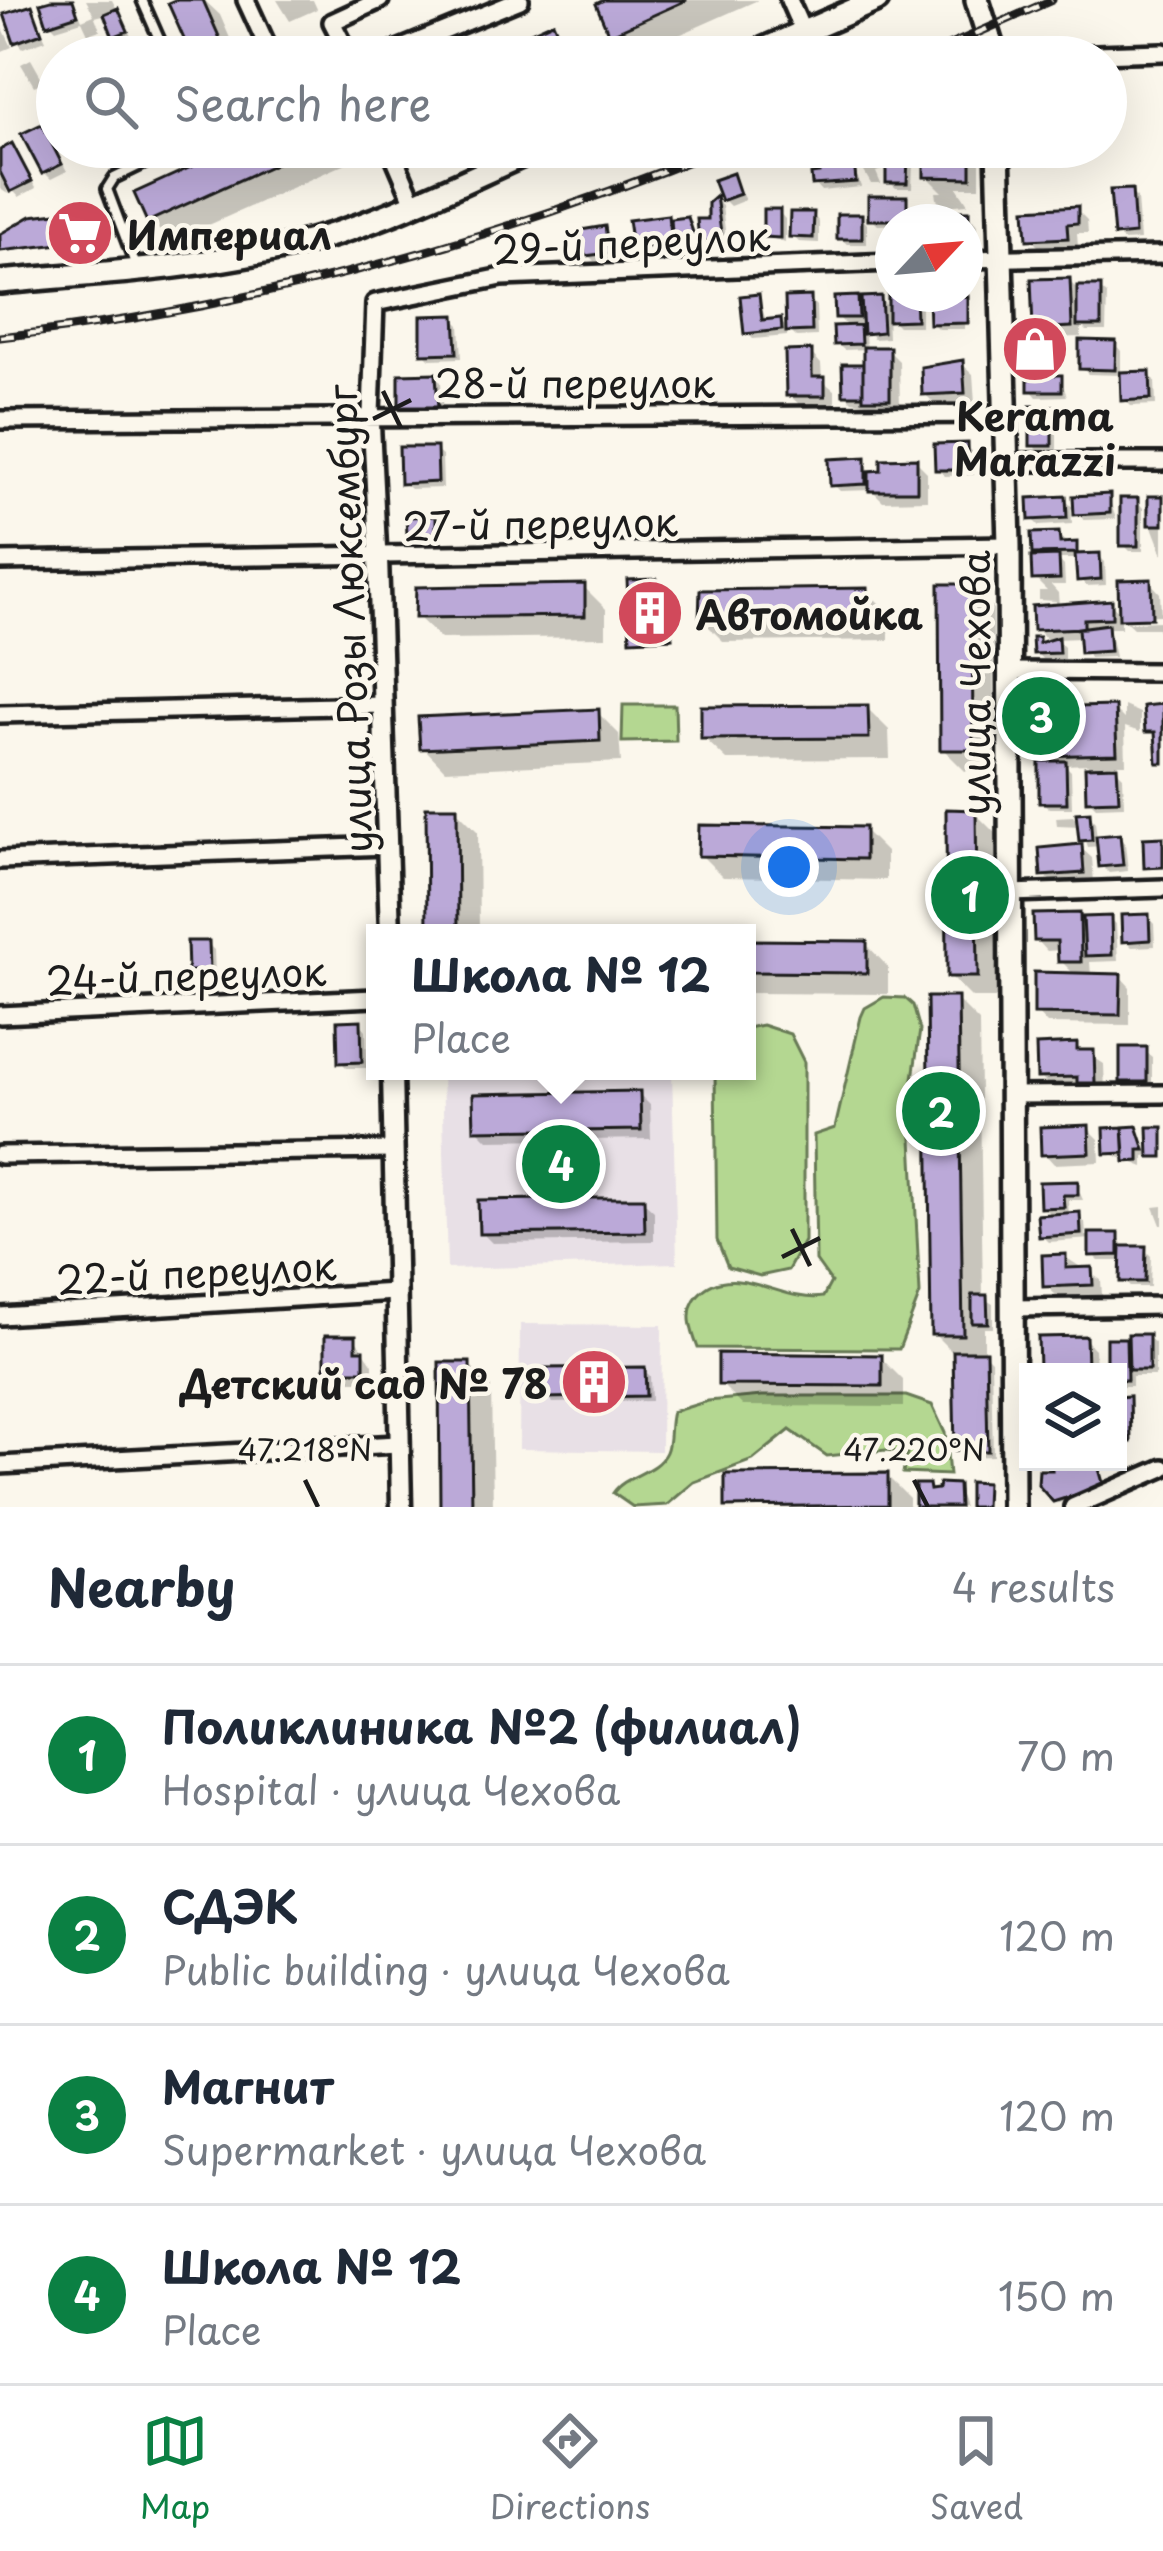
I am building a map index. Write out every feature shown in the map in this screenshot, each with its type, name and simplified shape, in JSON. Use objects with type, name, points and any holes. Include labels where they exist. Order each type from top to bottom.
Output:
[{"type":"main road","points":[[794,36],[877,0]]},
{"type":"main road","points":[[977,0],[988,36]]},
{"type":"main road","points":[[0,282],[139,274],[295,246],[493,168]]},
{"type":"main road","name":"улица Чехова","points":[[999,168],[1009,545],[1013,1507]]},
{"type":"street","points":[[246,0],[263,36]]},
{"type":"street","points":[[339,36],[332,22],[380,0]]},
{"type":"street","points":[[432,36],[520,0]]},
{"type":"street","points":[[789,0],[803,32]]},
{"type":"street","points":[[1127,53],[1163,52]]},
{"type":"street","points":[[399,168],[414,203]]},
{"type":"street","points":[[983,258],[1163,255]]},
{"type":"street","name":"29-й переулок","points":[[375,303],[502,277],[875,263]]},
{"type":"street","name":"улица Розы Люксембург","points":[[375,303],[371,414],[390,924]]},
{"type":"street","name":"28-й переулок","points":[[0,420],[371,414],[1006,414]]},
{"type":"street","points":[[1008,462],[1163,462]]},
{"type":"street","name":"27-й переулок","points":[[0,560],[378,558],[1009,545]]},
{"type":"street","points":[[1009,671],[1163,672]]},
{"type":"street","points":[[0,714],[383,705]]},
{"type":"street","points":[[0,860],[387,846]]},
{"type":"street","points":[[1010,892],[1163,888]]},
{"type":"street","name":"24-й переулок","points":[[0,1015],[366,998]]},
{"type":"street","points":[[392,1080],[401,1507]]},
{"type":"street","points":[[1011,1095],[1163,1094]]},
{"type":"street","points":[[0,1155],[393,1150]]},
{"type":"street","name":"22-й переулок","points":[[0,1316],[395,1292]]},
{"type":"street","points":[[1012,1308],[1163,1306]]},
{"type":"street","points":[[0,1465],[398,1444]]},
{"type":"street","points":[[1073,1507],[1163,1468]]},
{"type":"lane","points":[[142,0],[158,36]]},
{"type":"lane","points":[[135,168],[114,178],[107,189],[139,274]]},
{"type":"shaded area","points":[[442,1080],[672,1080],[677,1263],[447,1269]]},
{"type":"shaded area","points":[[520,1324],[662,1325],[661,1451],[519,1449]]},
{"type":"green space","points":[[623,705],[675,705],[676,741],[622,742]]},
{"type":"green space","points":[[884,997],[905,998],[913,1005],[920,1030],[910,1099],[920,1294],[899,1349],[698,1348],[691,1308],[711,1285],[742,1281],[823,1297],[831,1282],[816,1261],[814,1135],[835,1128],[861,1017],[865,1008]]},
{"type":"green space","points":[[756,1026],[790,1034],[804,1062],[804,1241],[788,1270],[760,1276],[728,1267],[717,1240],[715,1080],[756,1080]]},
{"type":"green space","points":[[762,1396],[906,1396],[932,1405],[945,1433],[949,1475],[903,1473],[907,1453],[886,1450],[827,1456],[790,1430],[753,1460],[694,1482],[667,1505],[633,1507],[613,1493],[661,1459],[668,1448],[672,1412],[708,1401]]},
{"type":"building","points":[[73,0],[78,15],[47,25],[40,3]]},
{"type":"building","points":[[203,0],[219,36],[183,36],[168,3]]},
{"type":"building","points":[[604,0],[687,0],[609,35],[596,4]]},
{"type":"building","points":[[32,5],[42,33],[14,43],[4,14]]},
{"type":"building","points":[[118,8],[128,31],[113,36],[104,14]]},
{"type":"building","points":[[553,22],[559,36],[522,36]]},
{"type":"building","points":[[36,127],[36,163],[21,134]]},
{"type":"building","points":[[12,143],[32,181],[10,192],[0,172],[0,150]]},
{"type":"building","points":[[189,168],[266,168],[147,222],[134,193]]},
{"type":"building","points":[[819,168],[855,168],[856,182],[812,185],[811,174],[819,173]]},
{"type":"building","points":[[886,168],[908,168],[907,183],[886,183]]},
{"type":"building","points":[[924,168],[971,168],[971,178],[924,177]]},
{"type":"building","points":[[733,173],[740,194],[721,201],[713,180]]},
{"type":"building","points":[[1132,189],[1135,234],[1114,236],[1110,190]]},
{"type":"building","points":[[716,196],[722,240],[699,242],[697,219],[708,219],[708,203]]},
{"type":"building","points":[[868,196],[907,196],[907,204],[875,204],[875,220],[868,220]]},
{"type":"building","points":[[1078,206],[1078,223],[1067,224],[1068,238],[1027,240],[1025,209]]},
{"type":"building","points":[[100,208],[103,239],[0,251],[0,234],[31,216]]},
{"type":"building","points":[[763,209],[780,209],[780,238],[763,237]]},
{"type":"building","points":[[790,212],[814,212],[813,238],[789,237]]},
{"type":"building","points":[[837,214],[862,214],[862,239],[837,239]]},
{"type":"building","points":[[668,215],[671,244],[644,247],[643,238],[631,240],[628,220]]},
{"type":"building","points":[[688,217],[697,245],[673,247],[671,219]]},
{"type":"building","points":[[605,226],[609,253],[585,256],[581,230]]},
{"type":"building","points":[[1070,278],[1072,327],[1033,329],[1031,279]]},
{"type":"building","points":[[1077,286],[1101,286],[1101,326],[1077,326]]},
{"type":"building","points":[[759,294],[762,320],[781,318],[782,330],[744,334],[740,296]]},
{"type":"building","points":[[811,296],[812,331],[786,332],[785,297]]},
{"type":"building","points":[[858,296],[859,318],[835,318],[834,297]]},
{"type":"building","points":[[875,296],[883,332],[863,334],[861,297]]},
{"type":"building","points":[[888,312],[916,312],[916,320],[888,321]]},
{"type":"building","points":[[929,312],[968,312],[968,323],[929,324]]},
{"type":"building","points":[[455,315],[457,353],[421,354],[421,316]]},
{"type":"building","points":[[860,325],[861,344],[834,345],[833,326]]},
{"type":"building","points":[[1079,340],[1116,341],[1115,370],[1079,369]]},
{"type":"building","points":[[1053,342],[1054,365],[1031,366],[1030,343]]},
{"type":"building","points":[[863,347],[890,347],[890,399],[863,399]]},
{"type":"building","points":[[812,350],[812,377],[825,377],[825,396],[786,396],[785,351]]},
{"type":"building","points":[[963,360],[965,393],[922,395],[921,367]]},
{"type":"building","points":[[842,364],[863,364],[863,395],[843,395]]},
{"type":"building","points":[[1150,371],[1151,399],[1121,401],[1120,372]]},
{"type":"building","points":[[436,373],[438,410],[399,410],[399,374]]},
{"type":"building","points":[[1028,375],[1062,375],[1062,391],[1028,391]]},
{"type":"building","points":[[1030,406],[1062,406],[1062,422],[1052,422],[1052,446],[1030,446]]},
{"type":"building","points":[[968,443],[969,470],[935,470],[934,444]]},
{"type":"building","points":[[399,447],[437,447],[438,482],[400,484]]},
{"type":"building","points":[[866,457],[866,484],[830,486],[829,459]]},
{"type":"building","points":[[917,458],[917,491],[869,491],[869,471],[881,470],[881,459]]},
{"type":"building","points":[[1110,494],[1110,513],[1074,515],[1073,496]]},
{"type":"building","points":[[1066,496],[1067,518],[1029,520],[1028,498]]},
{"type":"building","points":[[1148,496],[1163,496],[1163,525],[1148,525]]},
{"type":"building","points":[[1120,498],[1138,498],[1138,546],[1120,546]]},
{"type":"building","points":[[436,516],[436,533],[407,534],[406,517]]},
{"type":"building","points":[[1059,532],[1060,543],[1077,542],[1077,553],[1032,554],[1031,533]]},
{"type":"building","points":[[1100,553],[1101,579],[1077,581],[1075,554]]},
{"type":"building","points":[[1059,556],[1060,579],[1032,580],[1031,557]]},
{"type":"building","name":"Автомойка","points":[[657,579],[658,588],[669,588],[672,638],[630,640],[627,580]]},
{"type":"building","points":[[1151,579],[1152,618],[1119,619],[1118,580]]},
{"type":"building","points":[[585,584],[585,616],[415,618],[416,587]]},
{"type":"building","points":[[939,584],[972,584],[973,750],[940,750]]},
{"type":"building","points":[[868,588],[869,619],[699,621],[700,590]]},
{"type":"building","points":[[1112,600],[1112,618],[1084,619],[1084,628],[1033,630],[1032,606]]},
{"type":"building","points":[[1108,624],[1110,651],[1080,653],[1078,628]]},
{"type":"building","points":[[1032,637],[1039,637],[1039,643],[1058,637],[1059,653],[1033,654]]},
{"type":"building","points":[[1163,704],[1163,763],[1157,763],[1155,732],[1145,732],[1143,706]]},
{"type":"building","points":[[868,705],[869,738],[701,739],[701,706]]},
{"type":"building","points":[[1115,706],[1117,754],[1038,756],[1036,708]]},
{"type":"building","points":[[599,709],[600,741],[420,749],[418,717]]},
{"type":"building","points":[[1039,761],[1066,761],[1067,803],[1039,803]]},
{"type":"building","points":[[1117,766],[1119,800],[1086,801],[1085,767]]},
{"type":"building","points":[[426,807],[457,807],[458,924],[427,924]]},
{"type":"building","points":[[946,809],[976,810],[978,977],[947,977]]},
{"type":"building","points":[[1090,812],[1092,840],[1079,841],[1076,813]]},
{"type":"building","points":[[699,825],[865,827],[865,859],[698,856]]},
{"type":"building","points":[[1120,834],[1123,865],[1099,867],[1096,836]]},
{"type":"building","points":[[1163,837],[1163,867],[1144,868],[1143,838]]},
{"type":"building","points":[[1082,844],[1084,873],[1041,876],[1039,848]]},
{"type":"building","points":[[1080,913],[1081,962],[1058,962],[1057,941],[1034,941],[1033,914]]},
{"type":"building","points":[[1149,914],[1150,940],[1122,942],[1121,915]]},
{"type":"building","points":[[1111,916],[1112,955],[1085,956],[1083,917]]},
{"type":"building","points":[[756,940],[867,941],[867,973],[756,972]]},
{"type":"building","points":[[187,941],[209,941],[210,971],[188,971]]},
{"type":"building","points":[[1034,972],[1121,974],[1120,1015],[1034,1014]]},
{"type":"building","points":[[927,997],[958,997],[963,1335],[931,1335]]},
{"type":"building","points":[[361,1020],[362,1062],[338,1063],[337,1021]]},
{"type":"building","points":[[1077,1043],[1077,1050],[1094,1050],[1095,1083],[1077,1083],[1077,1077],[1037,1078],[1036,1045]]},
{"type":"building","points":[[1120,1047],[1147,1047],[1147,1082],[1120,1082]]},
{"type":"building","points":[[640,1091],[641,1130],[576,1131],[577,1198],[644,1198],[645,1232],[479,1234],[478,1200],[545,1199],[544,1129],[474,1130],[473,1094]]},
{"type":"building","points":[[1089,1125],[1090,1153],[1041,1155],[1040,1127]]},
{"type":"building","points":[[1137,1126],[1145,1150],[1139,1150],[1139,1161],[1125,1162],[1123,1127]]},
{"type":"building","points":[[1123,1127],[1125,1153],[1105,1154],[1104,1128]]},
{"type":"building","points":[[1148,1127],[1163,1127],[1163,1157],[1149,1157]]},
{"type":"building","points":[[1078,1181],[1078,1195],[1063,1195],[1064,1207],[1040,1208],[1039,1182]]},
{"type":"building","points":[[1080,1212],[1081,1234],[1039,1237],[1037,1215]]},
{"type":"building","points":[[1089,1233],[1119,1233],[1119,1255],[1089,1256]]},
{"type":"building","points":[[1121,1246],[1146,1246],[1145,1282],[1120,1282]]},
{"type":"building","points":[[1066,1254],[1066,1268],[1092,1267],[1093,1285],[1043,1287],[1042,1255]]},
{"type":"building","points":[[972,1295],[987,1295],[988,1323],[972,1323]]},
{"type":"building","points":[[1128,1334],[1149,1334],[1149,1370],[1129,1370]]},
{"type":"building","points":[[325,1335],[356,1335],[356,1350],[364,1350],[364,1371],[325,1371]]},
{"type":"building","points":[[1086,1336],[1087,1363],[1039,1363],[1038,1337]]},
{"type":"building","points":[[1106,1338],[1126,1338],[1127,1363],[1106,1363]]},
{"type":"building","points":[[953,1351],[986,1351],[988,1451],[955,1451]]},
{"type":"building","points":[[718,1353],[882,1355],[882,1386],[718,1385]]},
{"type":"building","points":[[439,1362],[470,1362],[472,1507],[440,1507]]},
{"type":"building","name":"Детский сад № 78","points":[[645,1367],[646,1396],[544,1398],[543,1368]]},
{"type":"building","points":[[1130,1396],[1131,1442],[1127,1442]]},
{"type":"building","points":[[1039,1471],[1100,1471],[1104,1486],[1053,1502],[1038,1485]]},
{"type":"building","points":[[888,1473],[888,1505],[725,1507],[725,1474]]},
{"type":"building","points":[[969,1482],[986,1483],[985,1507],[969,1507]]},
{"type":"building","points":[[939,1483],[958,1484],[959,1507],[915,1507],[915,1484],[929,1484],[930,1490],[938,1489]]},
{"type":"railway","points":[[971,36],[1052,0]]},
{"type":"railway","points":[[0,337],[93,325],[277,290],[459,241],[670,168]]},
{"type":"place","name":"Империал","points":[[80,233]]},
{"type":"place","name":"Kerama Marazzi","points":[[1035,349]]},
{"type":"place","name":"Автомойка","points":[[650,613]]},
{"type":"place","name":"Магнит","points":[[1041,716]]},
{"type":"place","name":"Поликлиника №2 (филиал)","points":[[970,895]]},
{"type":"place","name":"СДЭК","points":[[941,1111]]},
{"type":"place","name":"Школа № 12","points":[[561,1164]]},
{"type":"place","name":"Детский сад № 78","points":[[594,1382]]}]
